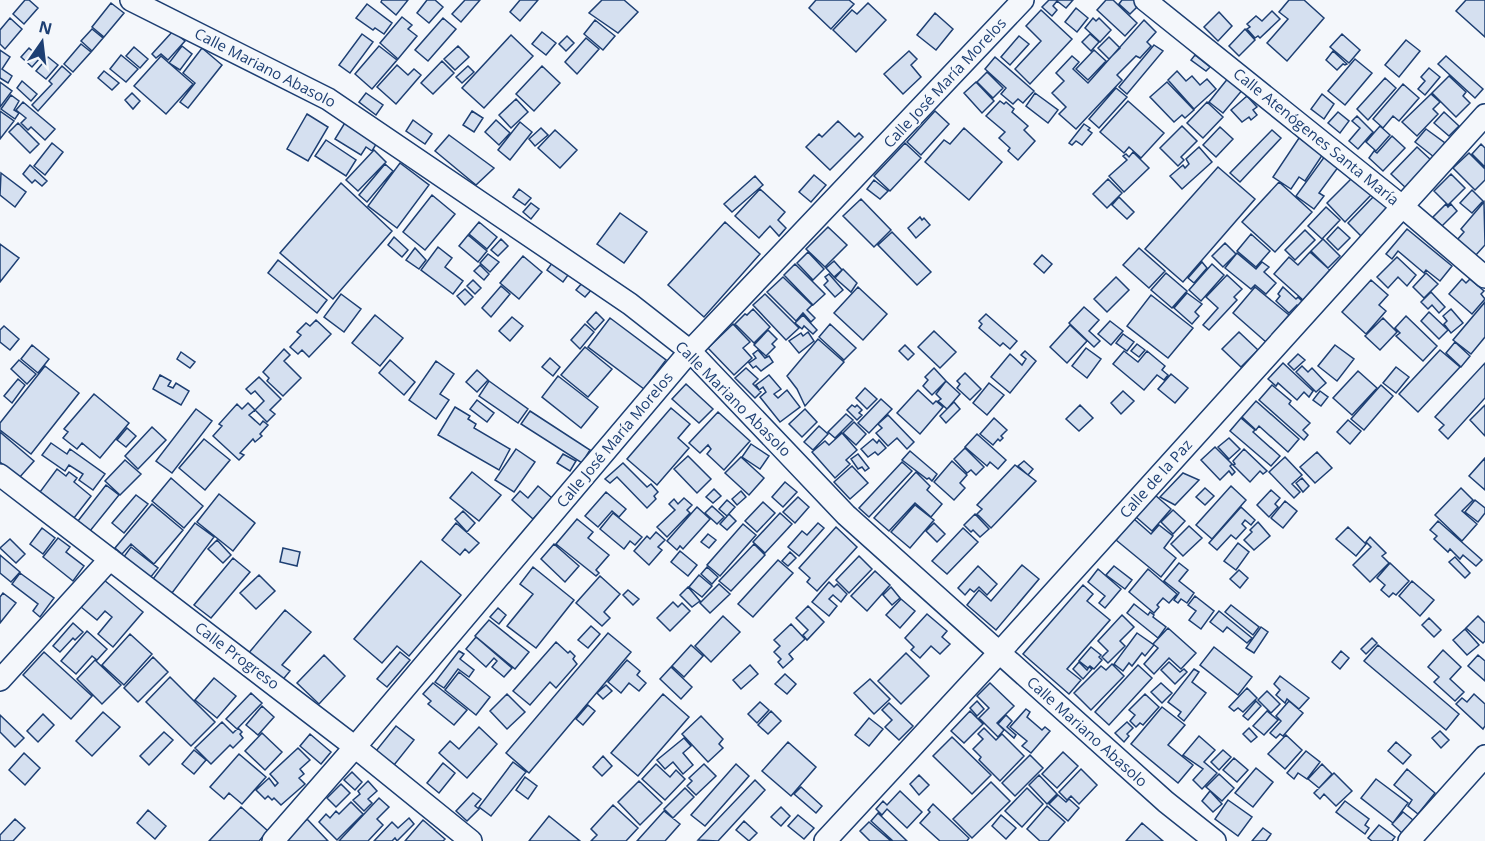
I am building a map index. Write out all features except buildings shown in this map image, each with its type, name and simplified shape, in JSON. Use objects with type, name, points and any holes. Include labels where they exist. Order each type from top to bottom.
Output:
[{"type":"street","name":"Calle Mariano Abasolo","points":[[131,0],[328,99],[630,304],[690,351],[846,515],[1166,802],[1215,841]]},
{"type":"street","name":"Calle José María Morelos","points":[[273,841],[690,351],[1023,0]]},
{"type":"street","name":"Calle Atenógenes Santa María","points":[[1145,0],[1402,207],[1485,277]]},
{"type":"street","name":"Calle de la Paz","points":[[825,841],[999,653],[1485,115]]},
{"type":"street","name":"Calle Progreso","points":[[0,476],[355,747],[471,841]]},
{"type":"street","points":[[0,680],[110,559]]},
{"type":"street","points":[[1409,841],[1485,756]]}]
